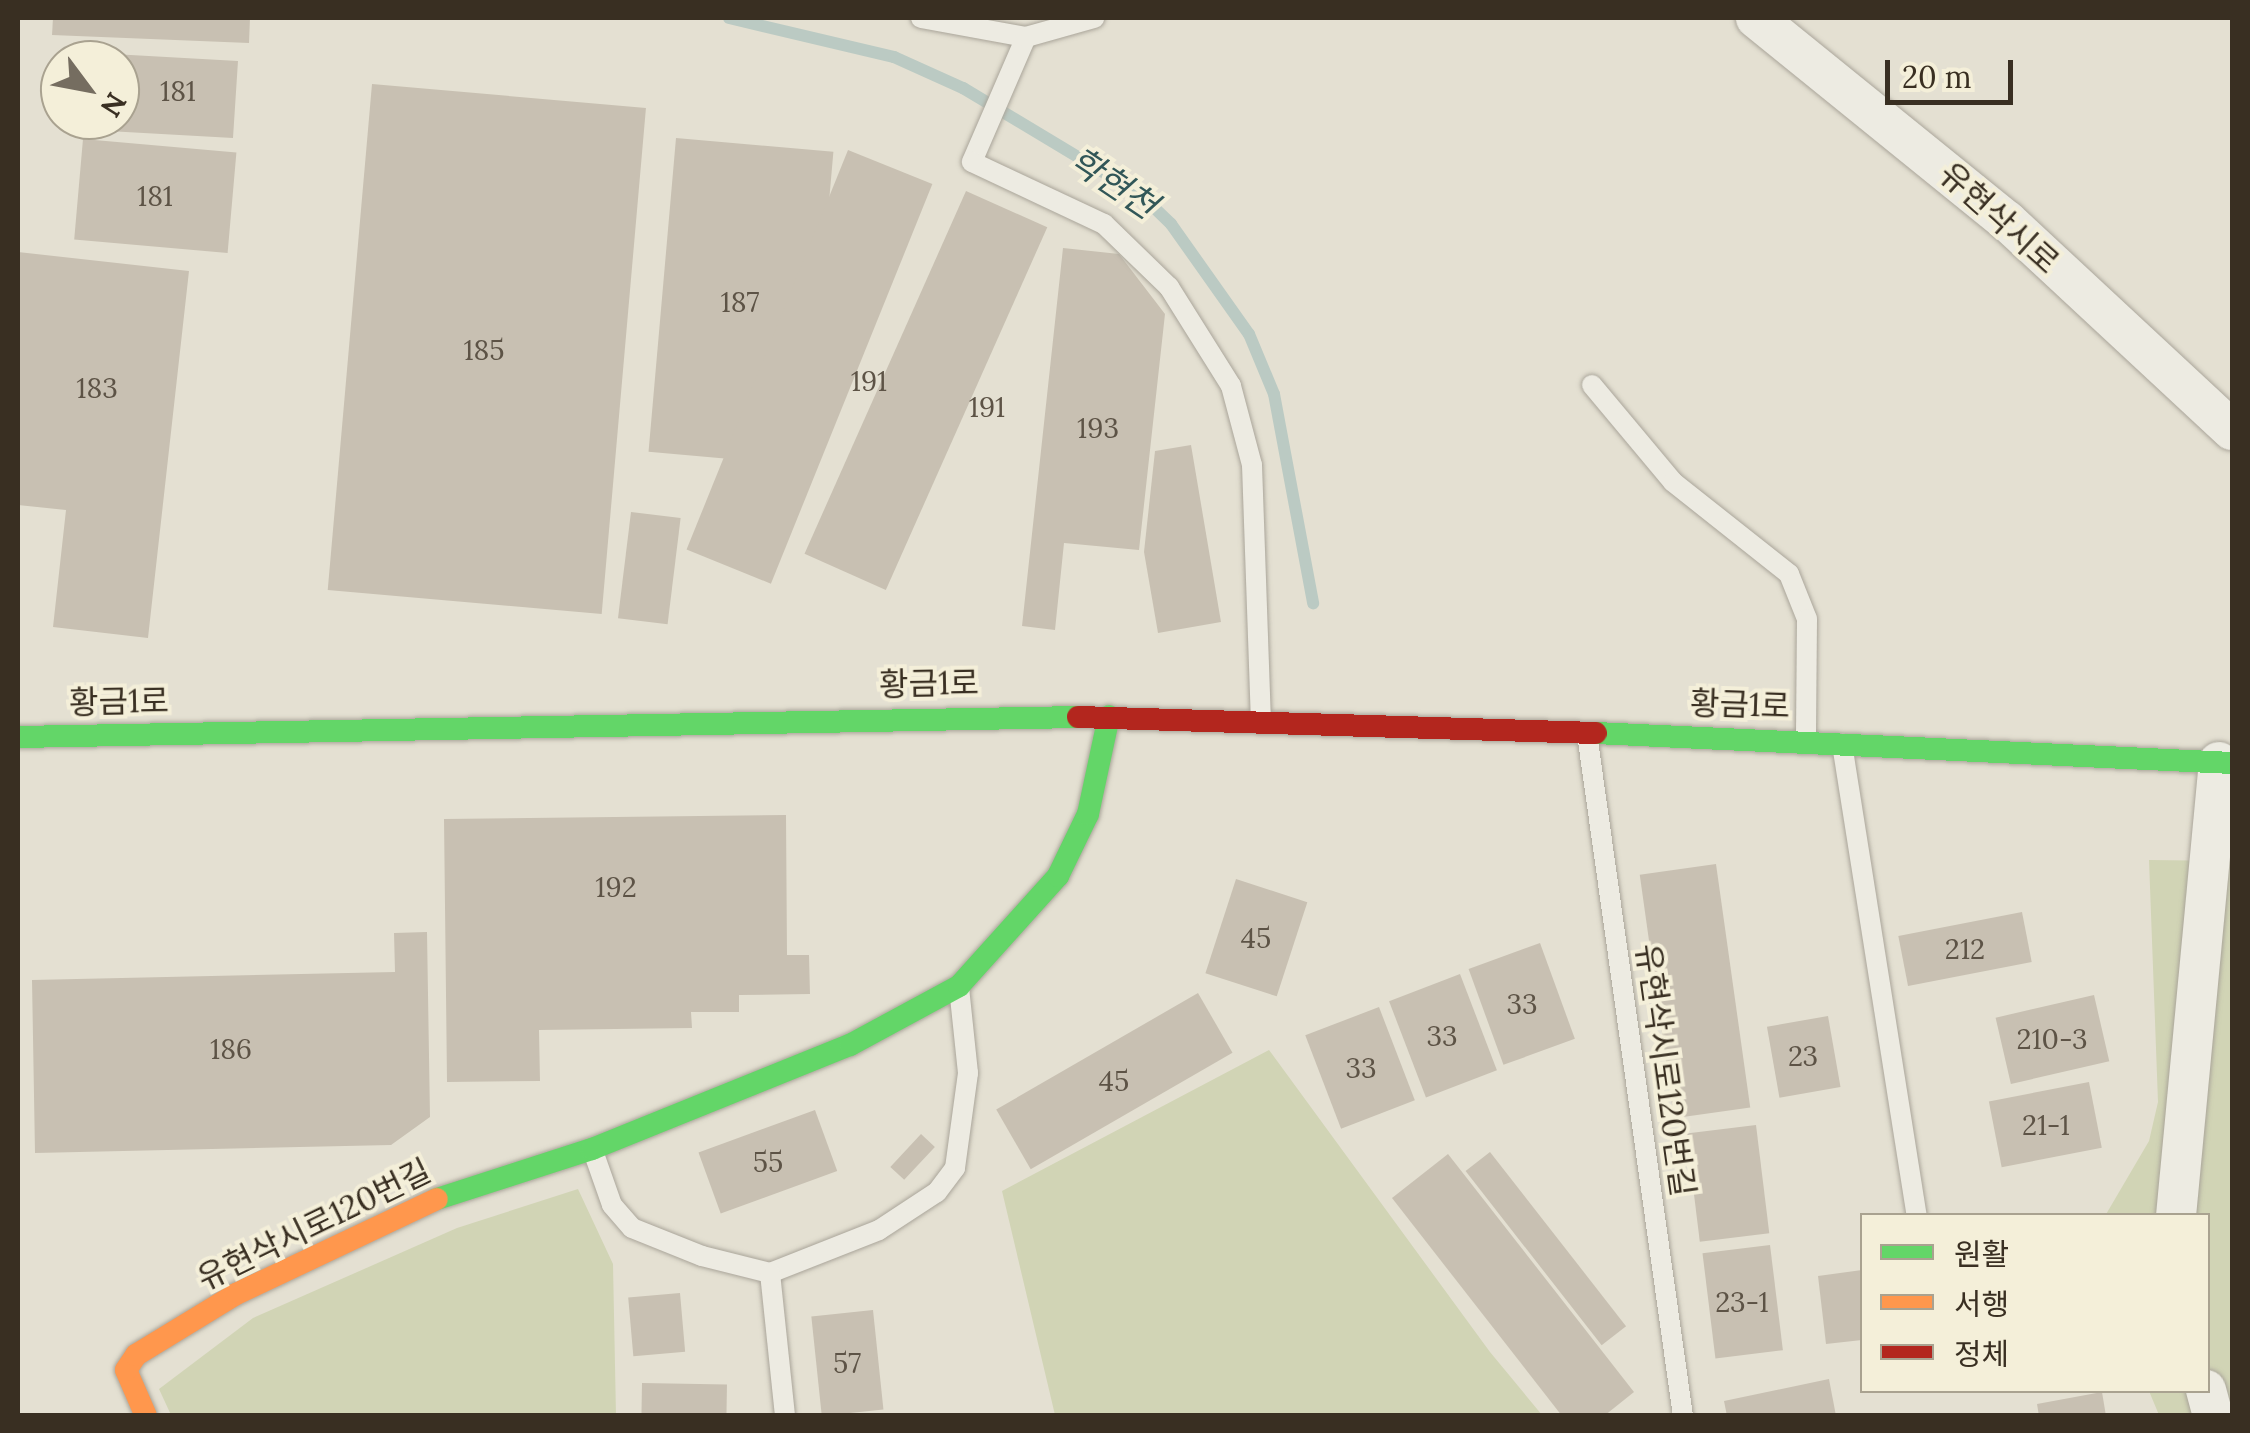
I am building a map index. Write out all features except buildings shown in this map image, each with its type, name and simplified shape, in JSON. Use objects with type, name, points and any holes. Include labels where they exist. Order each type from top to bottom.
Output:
[{"type":"street","name":"유현삭시로","points":[[1756,18],[2007,222],[2232,430]]},
{"type":"street","name":"황금1로","points":[[18,737],[1109,716],[1806,740],[2226,762]]},
{"type":"street","name":"유현삭시로120번길","points":[[146,1416],[126,1370],[136,1355],[236,1294],[409,1208],[592,1149],[850,1045],[959,986],[1058,876],[1088,814],[1109,716]]},
{"type":"street","points":[[2176,1213],[2226,762]]},
{"type":"lane","points":[[921,18],[1026,37],[1094,18]]},
{"type":"lane","points":[[1026,37],[972,162],[1104,224],[1170,287],[1231,386],[1252,465],[1261,721]]},
{"type":"lane","points":[[1592,385],[1674,482],[1790,574],[1807,619],[1806,740]]},
{"type":"lane","name":"유현삭시로120번길","points":[[1586,732],[1682,1416]]},
{"type":"lane","points":[[1842,742],[1918,1213]]},
{"type":"lane","points":[[592,1149],[612,1205],[632,1228],[702,1256],[770,1273],[879,1230],[937,1192],[955,1168],[968,1072],[959,986]]},
{"type":"lane","points":[[770,1273],[785,1416]]},
{"type":"green space","points":[[2149,860],[2232,861],[2232,1415],[2159,1415],[2150,1393],[2210,1393],[2210,1213],[2107,1213],[2149,1141],[2158,1102]]},
{"type":"green space","points":[[1269,1050],[1490,1352],[1542,1415],[1055,1415],[1002,1191]]},
{"type":"green space","points":[[578,1189],[613,1264],[616,1415],[171,1415],[159,1389],[253,1318],[457,1228]]},
{"type":"waterway","name":"학현천","points":[[729,18],[894,57],[963,88],[1141,195],[1171,224],[1249,334],[1274,394],[1313,603]]},
{"type":"traffic: fast","points":[[437,1199],[592,1149],[850,1045],[959,986],[1058,876],[1088,814],[1109,716]]},
{"type":"traffic: fast","points":[[18,737],[1078,717]]},
{"type":"traffic: fast","points":[[1596,733],[2232,763]]},
{"type":"traffic: slow","points":[[146,1416],[126,1370],[136,1355],[236,1294],[437,1199]]},
{"type":"traffic: jam","points":[[1078,717],[1596,733]]}]
